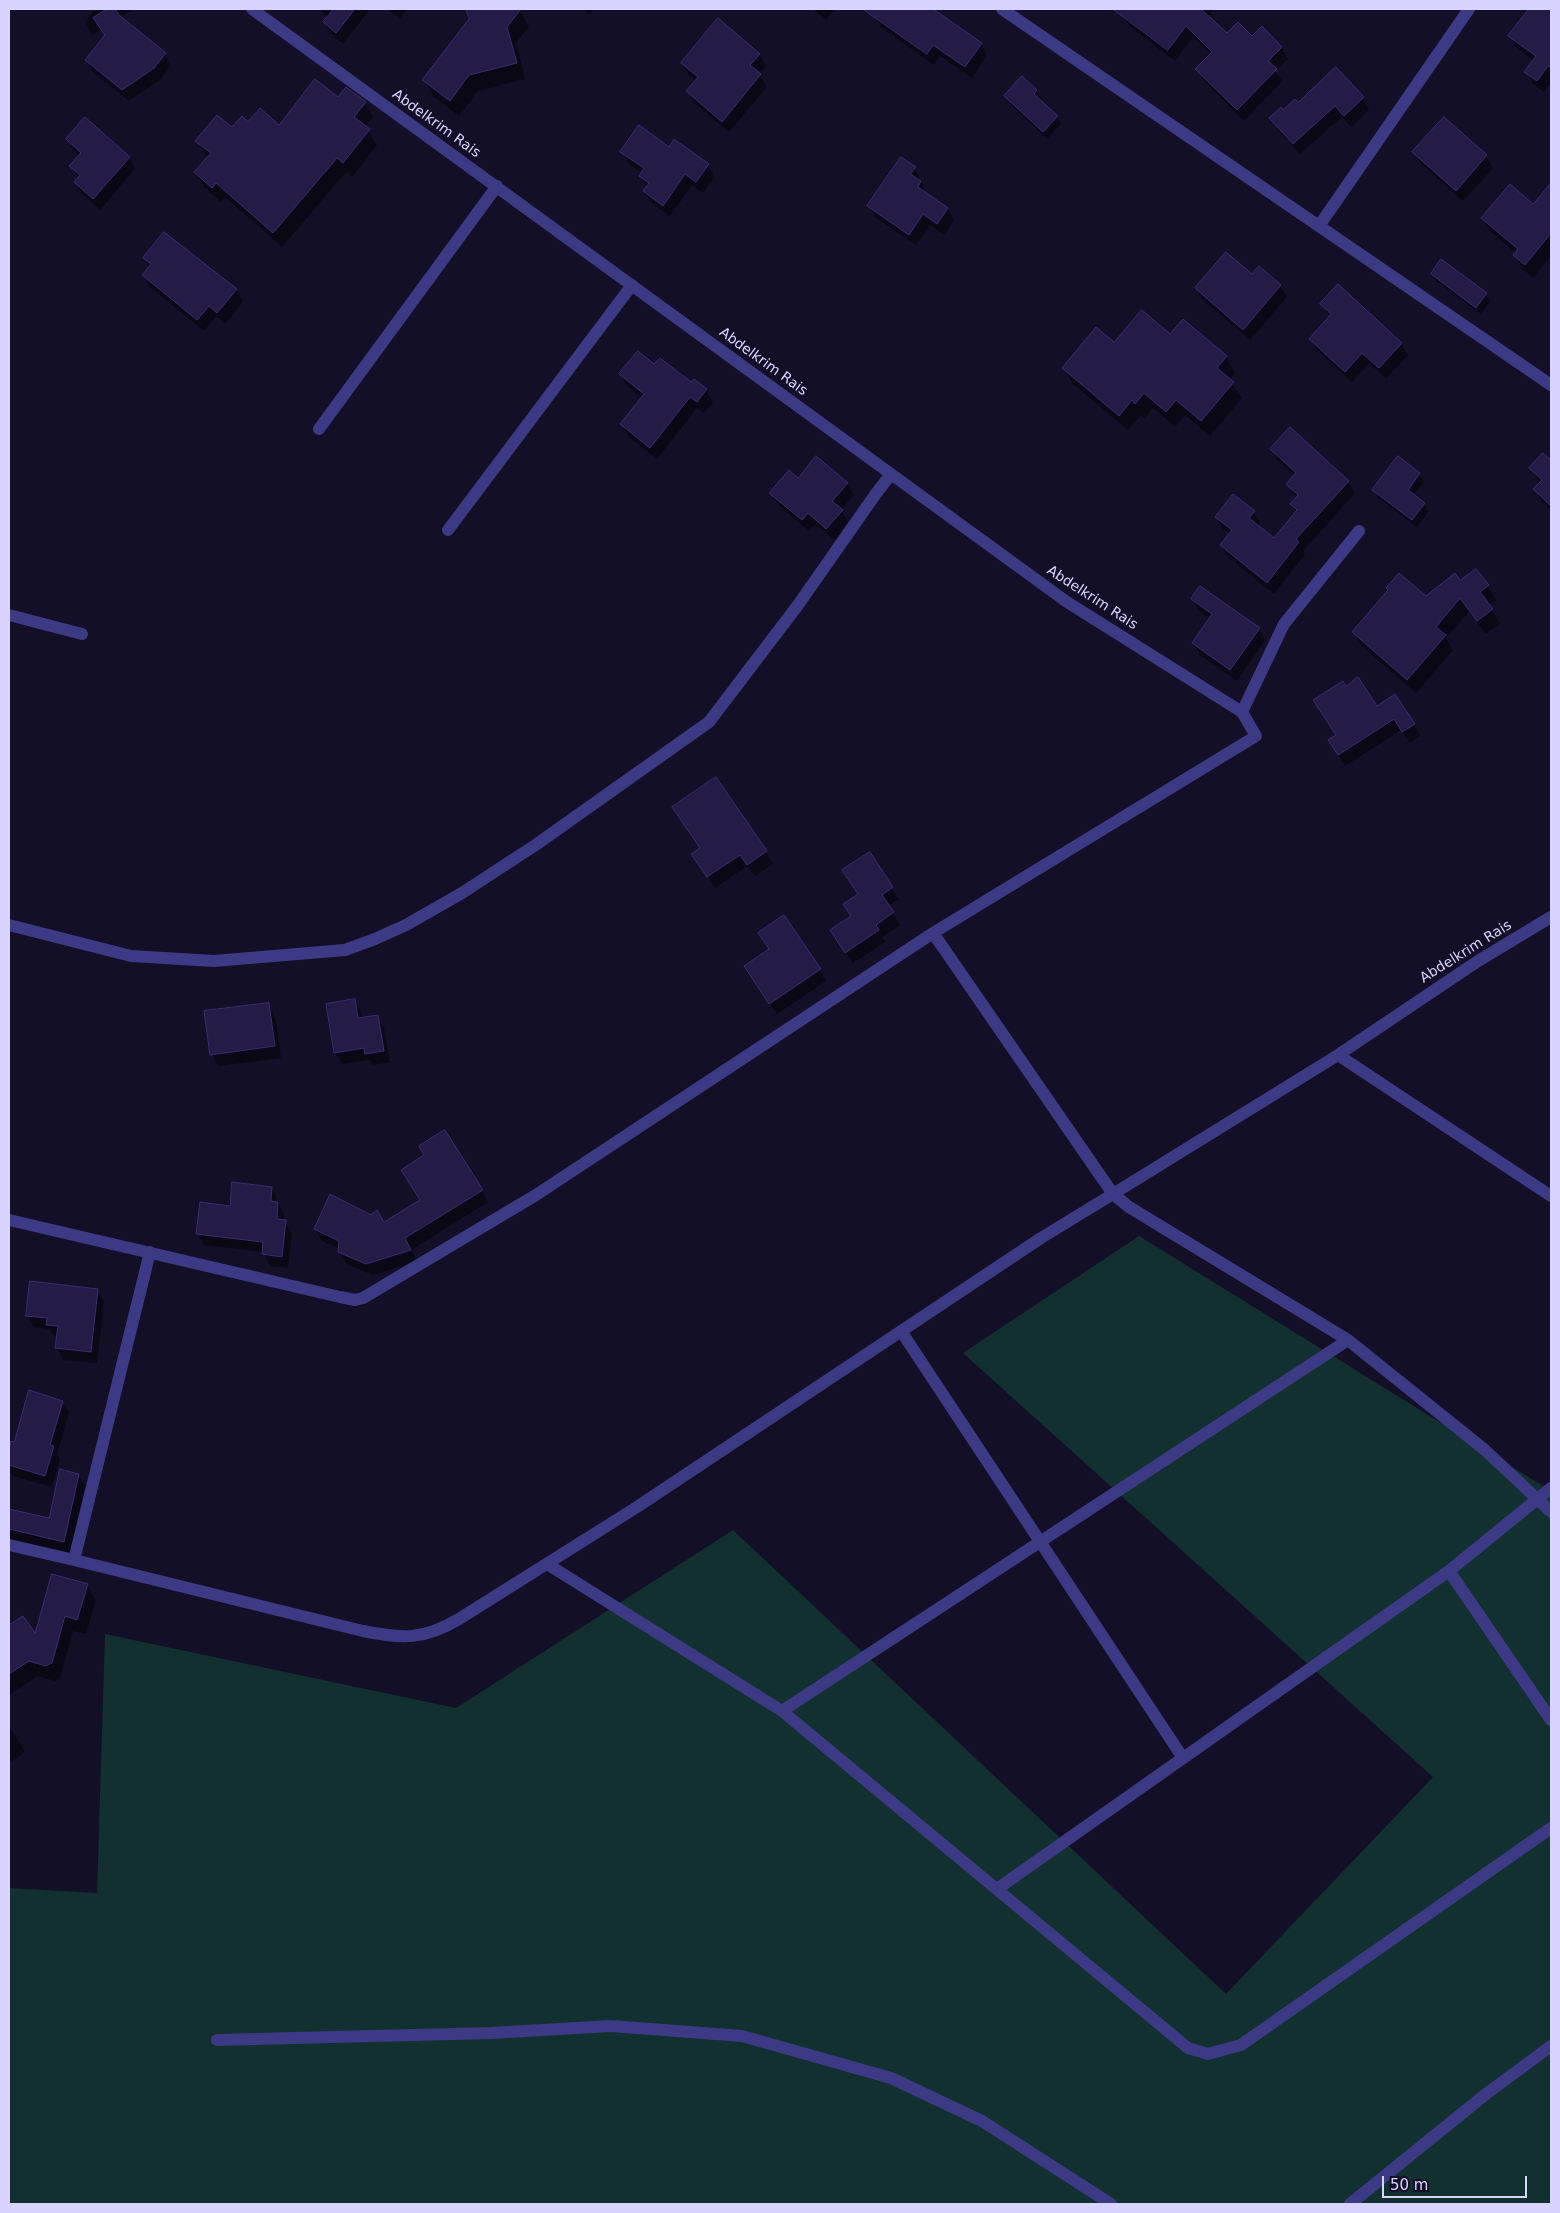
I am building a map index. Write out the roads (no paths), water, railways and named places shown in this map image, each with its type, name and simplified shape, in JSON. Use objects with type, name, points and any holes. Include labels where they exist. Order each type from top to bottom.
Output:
[{"type":"street","name":"Abdelkrim Rais","points":[[252,9],[1067,602],[1242,712],[1256,736],[933,933]]},
{"type":"street","points":[[1002,9],[1551,385]]},
{"type":"street","points":[[1319,226],[1468,9]]},
{"type":"street","points":[[319,429],[497,186]]},
{"type":"street","points":[[448,530],[632,285]]},
{"type":"street","points":[[9,926],[131,956],[214,962],[346,950],[406,925],[462,893],[537,844],[709,722],[798,605],[891,474]]},
{"type":"street","points":[[1242,712],[1284,624],[1359,531]]},
{"type":"street","points":[[9,615],[82,634]]},
{"type":"street","name":"Abdelkrim Rais","points":[[9,1545],[363,1631],[417,1637],[443,1629],[638,1507],[1041,1238],[1338,1055],[1478,961],[1551,917]]},
{"type":"street","points":[[9,1220],[340,1298],[355,1300],[363,1298],[536,1195],[933,933],[1112,1194],[1129,1207],[1348,1340],[1485,1450],[1536,1500],[1551,1512]]},
{"type":"street","points":[[1338,1055],[1551,1196]]},
{"type":"street","points":[[74,1560],[150,1252]]},
{"type":"street","points":[[901,1332],[1183,1758]]},
{"type":"street","points":[[782,1711],[1348,1340]]},
{"type":"street","points":[[997,1889],[1449,1571],[1551,1488]]},
{"type":"street","points":[[547,1564],[782,1711],[1188,2048],[1208,2054],[1241,2045],[1551,1828]]},
{"type":"street","points":[[1449,1571],[1551,1720]]},
{"type":"street","points":[[217,2040],[491,2033],[611,2026],[742,2036],[891,2078],[982,2121],[1111,2204]]},
{"type":"street","points":[[1350,2204],[1486,2094],[1551,2046]]}]
